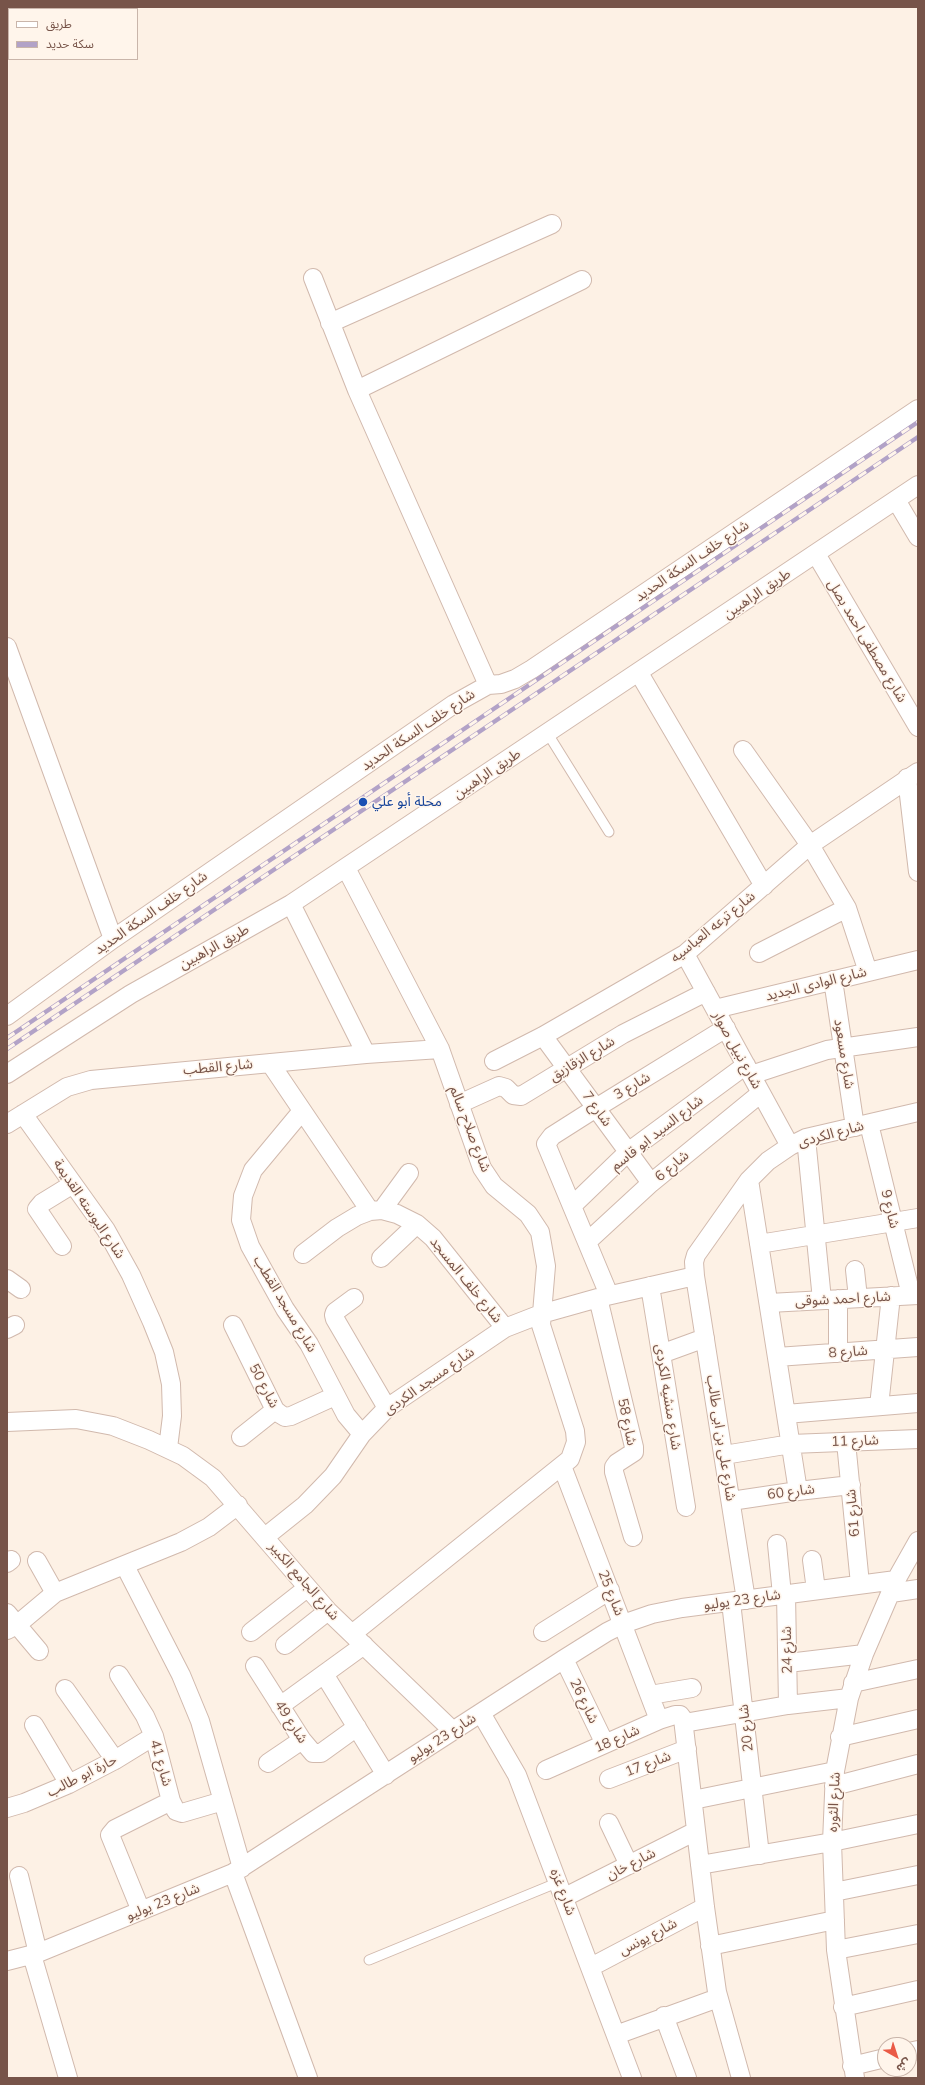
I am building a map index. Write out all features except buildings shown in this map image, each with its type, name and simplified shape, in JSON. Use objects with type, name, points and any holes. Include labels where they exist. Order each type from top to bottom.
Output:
[{"type":"street","points":[[330,323],[552,224]]},
{"type":"street","points":[[313,278],[357,390],[488,686]]},
{"type":"street","points":[[357,390],[582,280]]},
{"type":"street","name":"شارع خلف السكة الحديد","points":[[8,1010],[454,704],[488,686],[515,679],[532,669],[918,409]]},
{"type":"street","name":"طريق الراهبين","points":[[7,1074],[131,994],[291,904],[548,734],[918,485]]},
{"type":"street","points":[[896,500],[918,537]]},
{"type":"street","name":"شارع مصطفى احمد بصل","points":[[816,554],[918,727]]},
{"type":"street","points":[[7,647],[113,939]]},
{"type":"street","points":[[639,673],[764,886]]},
{"type":"street","points":[[743,750],[810,845],[847,908],[868,972]]},
{"type":"street","points":[[913,775],[918,872]]},
{"type":"street","name":"شارع ترعه العباسيه","points":[[494,1061],[543,1036],[685,954],[810,845],[913,775]]},
{"type":"street","name":"شارع صلاح سالم","points":[[346,868],[440,1050],[482,1168],[494,1186],[528,1214],[540,1232],[546,1266],[541,1325],[575,1431],[576,1442],[566,1462]]},
{"type":"street","points":[[291,904],[366,1054]]},
{"type":"street","points":[[759,953],[847,908]]},
{"type":"street","name":"شارع نبيل صوار","points":[[685,954],[790,1146]]},
{"type":"street","name":"شارع الوادى الجديد","points":[[715,1009],[918,960]]},
{"type":"street","name":"شارع مسعود","points":[[833,980],[843,1049],[862,1125]]},
{"type":"street","name":"شارع الزقازيق","points":[[459,1104],[499,1086],[506,1088],[513,1095],[521,1096],[623,1034],[706,992]]},
{"type":"street","name":"شارع 3","points":[[572,1206],[546,1144],[552,1136],[726,1028]]},
{"type":"street","name":"شارع 7","points":[[543,1036],[651,1183]]},
{"type":"street","name":"شارع السيد ابو قاسم","points":[[572,1206],[628,1152],[748,1070],[827,1050],[843,1049],[918,1037]]},
{"type":"street","name":"شارع القطب","points":[[7,1124],[67,1087],[91,1080],[366,1054],[440,1050]]},
{"type":"street","points":[[270,1063],[302,1111],[376,1210]]},
{"type":"street","name":"شارع 6","points":[[586,1242],[651,1183],[761,1092]]},
{"type":"street","name":"شارع مسجد القطب","points":[[302,1111],[253,1170],[243,1196],[241,1220],[250,1246],[285,1309],[309,1344],[346,1415],[362,1434]]},
{"type":"street","name":"شارع الكردى","points":[[695,1276],[696,1255],[748,1180],[768,1161],[790,1146],[806,1138],[918,1112]]},
{"type":"street","name":"شارع البوسته القديمة","points":[[23,1114],[106,1230],[131,1275],[164,1352],[171,1390],[172,1416],[168,1448]]},
{"type":"street","name":"شارع 9","points":[[862,1125],[915,1295]]},
{"type":"street","points":[[806,1138],[816,1235],[830,1300],[838,1353]]},
{"type":"street","points":[[303,1254],[337,1228],[357,1216],[376,1210],[409,1173]]},
{"type":"street","points":[[748,1180],[798,1490]]},
{"type":"street","points":[[62,1246],[37,1209],[42,1203],[73,1184]]},
{"type":"street","points":[[572,1206],[604,1296]]},
{"type":"street","name":"شارع خلف المسجد","points":[[376,1210],[397,1214],[416,1224],[433,1238],[506,1328]]},
{"type":"street","points":[[759,1244],[918,1218]]},
{"type":"street","points":[[381,1258],[416,1224]]},
{"type":"street","points":[[855,1270],[858,1298]]},
{"type":"street","name":"شارع مسجد الكردى","points":[[266,1537],[305,1505],[327,1482],[362,1434],[387,1408],[506,1328],[541,1314],[604,1296],[695,1276]]},
{"type":"street","name":"شارع على بن ابى طالب","points":[[695,1276],[731,1501],[739,1601]]},
{"type":"street","name":"شارع منشيه الكردى","points":[[650,1286],[686,1507]]},
{"type":"street","name":"شارع احمد شوقى","points":[[769,1303],[915,1295]]},
{"type":"street","name":"شارع 58","points":[[604,1296],[634,1447],[634,1452],[617,1463],[614,1467],[614,1472],[633,1537]]},
{"type":"street","points":[[879,1406],[891,1296]]},
{"type":"street","points":[[354,1298],[335,1312],[335,1319],[387,1408]]},
{"type":"street","name":"شارع 50","points":[[233,1325],[275,1410],[285,1417],[291,1416],[335,1396]]},
{"type":"street","points":[[661,1354],[705,1338]]},
{"type":"street","name":"شارع 8","points":[[777,1357],[918,1347]]},
{"type":"street","points":[[786,1414],[918,1403]]},
{"type":"street","points":[[242,1437],[275,1410]]},
{"type":"street","name":"شارع الجامع الكبير","points":[[7,1422],[76,1419],[113,1426],[168,1448],[183,1456],[213,1478],[266,1537],[307,1588],[328,1611],[453,1731]]},
{"type":"street","name":"شارع 11","points":[[724,1455],[791,1444],[918,1439]]},
{"type":"street","name":"شارع 61","points":[[846,1442],[860,1584]]},
{"type":"street","points":[[280,1706],[324,1674],[358,1639],[566,1462]]},
{"type":"street","name":"شارع 25","points":[[566,1462],[610,1590],[660,1720]]},
{"type":"street","name":"شارع 60","points":[[731,1501],[798,1490],[851,1486]]},
{"type":"street","points":[[39,1651],[11,1622],[55,1593],[125,1566],[181,1542],[209,1527],[238,1505]]},
{"type":"street","name":"شارع الثوره","points":[[854,2072],[843,2007],[836,1950],[832,1842],[835,1778],[840,1737],[851,1691],[864,1654],[893,1586],[918,1541]]},
{"type":"street","name":"شارع 24","points":[[777,1544],[784,1595],[788,1663],[788,1705]]},
{"type":"street","points":[[812,1560],[816,1590]]},
{"type":"street","points":[[37,1561],[55,1593]]},
{"type":"street","points":[[125,1566],[170,1651],[192,1698],[223,1801],[238,1870],[308,2078]]},
{"type":"street","name":"شارع 23 يوليو","points":[[7,1961],[35,1954],[238,1870],[564,1659],[623,1624],[652,1614],[860,1584],[918,1589]]},
{"type":"street","points":[[251,1632],[307,1588]]},
{"type":"street","points":[[543,1632],[610,1590]]},
{"type":"street","name":"شارع 20","points":[[739,1601],[744,1712],[760,1855]]},
{"type":"street","points":[[286,1645],[328,1611]]},
{"type":"street","points":[[788,1663],[864,1654]]},
{"type":"street","name":"شارع 26","points":[[564,1659],[605,1744]]},
{"type":"street","name":"شارع 49","points":[[255,1666],[302,1740],[310,1750],[317,1754],[357,1727]]},
{"type":"street","points":[[741,2078],[718,1998],[704,1907],[684,1723],[788,1705],[851,1691],[918,1669]]},
{"type":"street","points":[[324,1674],[386,1775]]},
{"type":"street","name":"شارع 41","points":[[119,1675],[145,1716],[154,1736],[171,1800],[178,1813],[223,1801]]},
{"type":"street","points":[[650,1695],[692,1688]]},
{"type":"street","points":[[65,1689],[115,1760]]},
{"type":"street","name":"شارع غزه","points":[[481,1713],[517,1775],[562,1890],[632,2078]]},
{"type":"street","name":"شارع 18","points":[[546,1770],[660,1720],[680,1715],[684,1723]]},
{"type":"street","points":[[840,1737],[918,1719]]},
{"type":"street","points":[[34,1725],[69,1784]]},
{"type":"street","name":"حارة ابو طالب","points":[[7,1808],[24,1803],[69,1784],[115,1760],[154,1736]]},
{"type":"street","points":[[268,1763],[302,1740]]},
{"type":"street","name":"شارع 17","points":[[609,1779],[687,1749]]},
{"type":"street","points":[[693,1800],[753,1788],[835,1778],[918,1764]]},
{"type":"street","points":[[141,1911],[110,1835],[115,1829],[171,1800]]},
{"type":"street","points":[[609,1823],[629,1865]]},
{"type":"street","points":[[700,1865],[832,1842],[918,1824]]},
{"type":"street","name":"شارع خان","points":[[562,1890],[629,1865],[696,1831]]},
{"type":"street","points":[[834,1892],[918,1875]]},
{"type":"street","points":[[19,1876],[35,1954],[68,2078]]},
{"type":"street","name":"شارع يونس","points":[[591,1967],[704,1907]]},
{"type":"street","points":[[710,1946],[835,1920]]},
{"type":"street","points":[[836,1950],[918,1934]]},
{"type":"street","points":[[843,2007],[918,1990]]},
{"type":"street","points":[[616,2035],[664,2016],[718,1998]]},
{"type":"street","points":[[664,2016],[687,2078]]},
{"type":"street","points":[[854,2072],[877,2062]]},
{"type":"lane","points":[[548,734],[609,832]]},
{"type":"lane","points":[[369,1960],[562,1890]]},
{"type":"railway","points":[[7,1038],[918,422]]},
{"type":"railway","points":[[7,1049],[918,437]]},
{"type":"place","name":"محلة أبو علي","points":[[363,802]]}]
